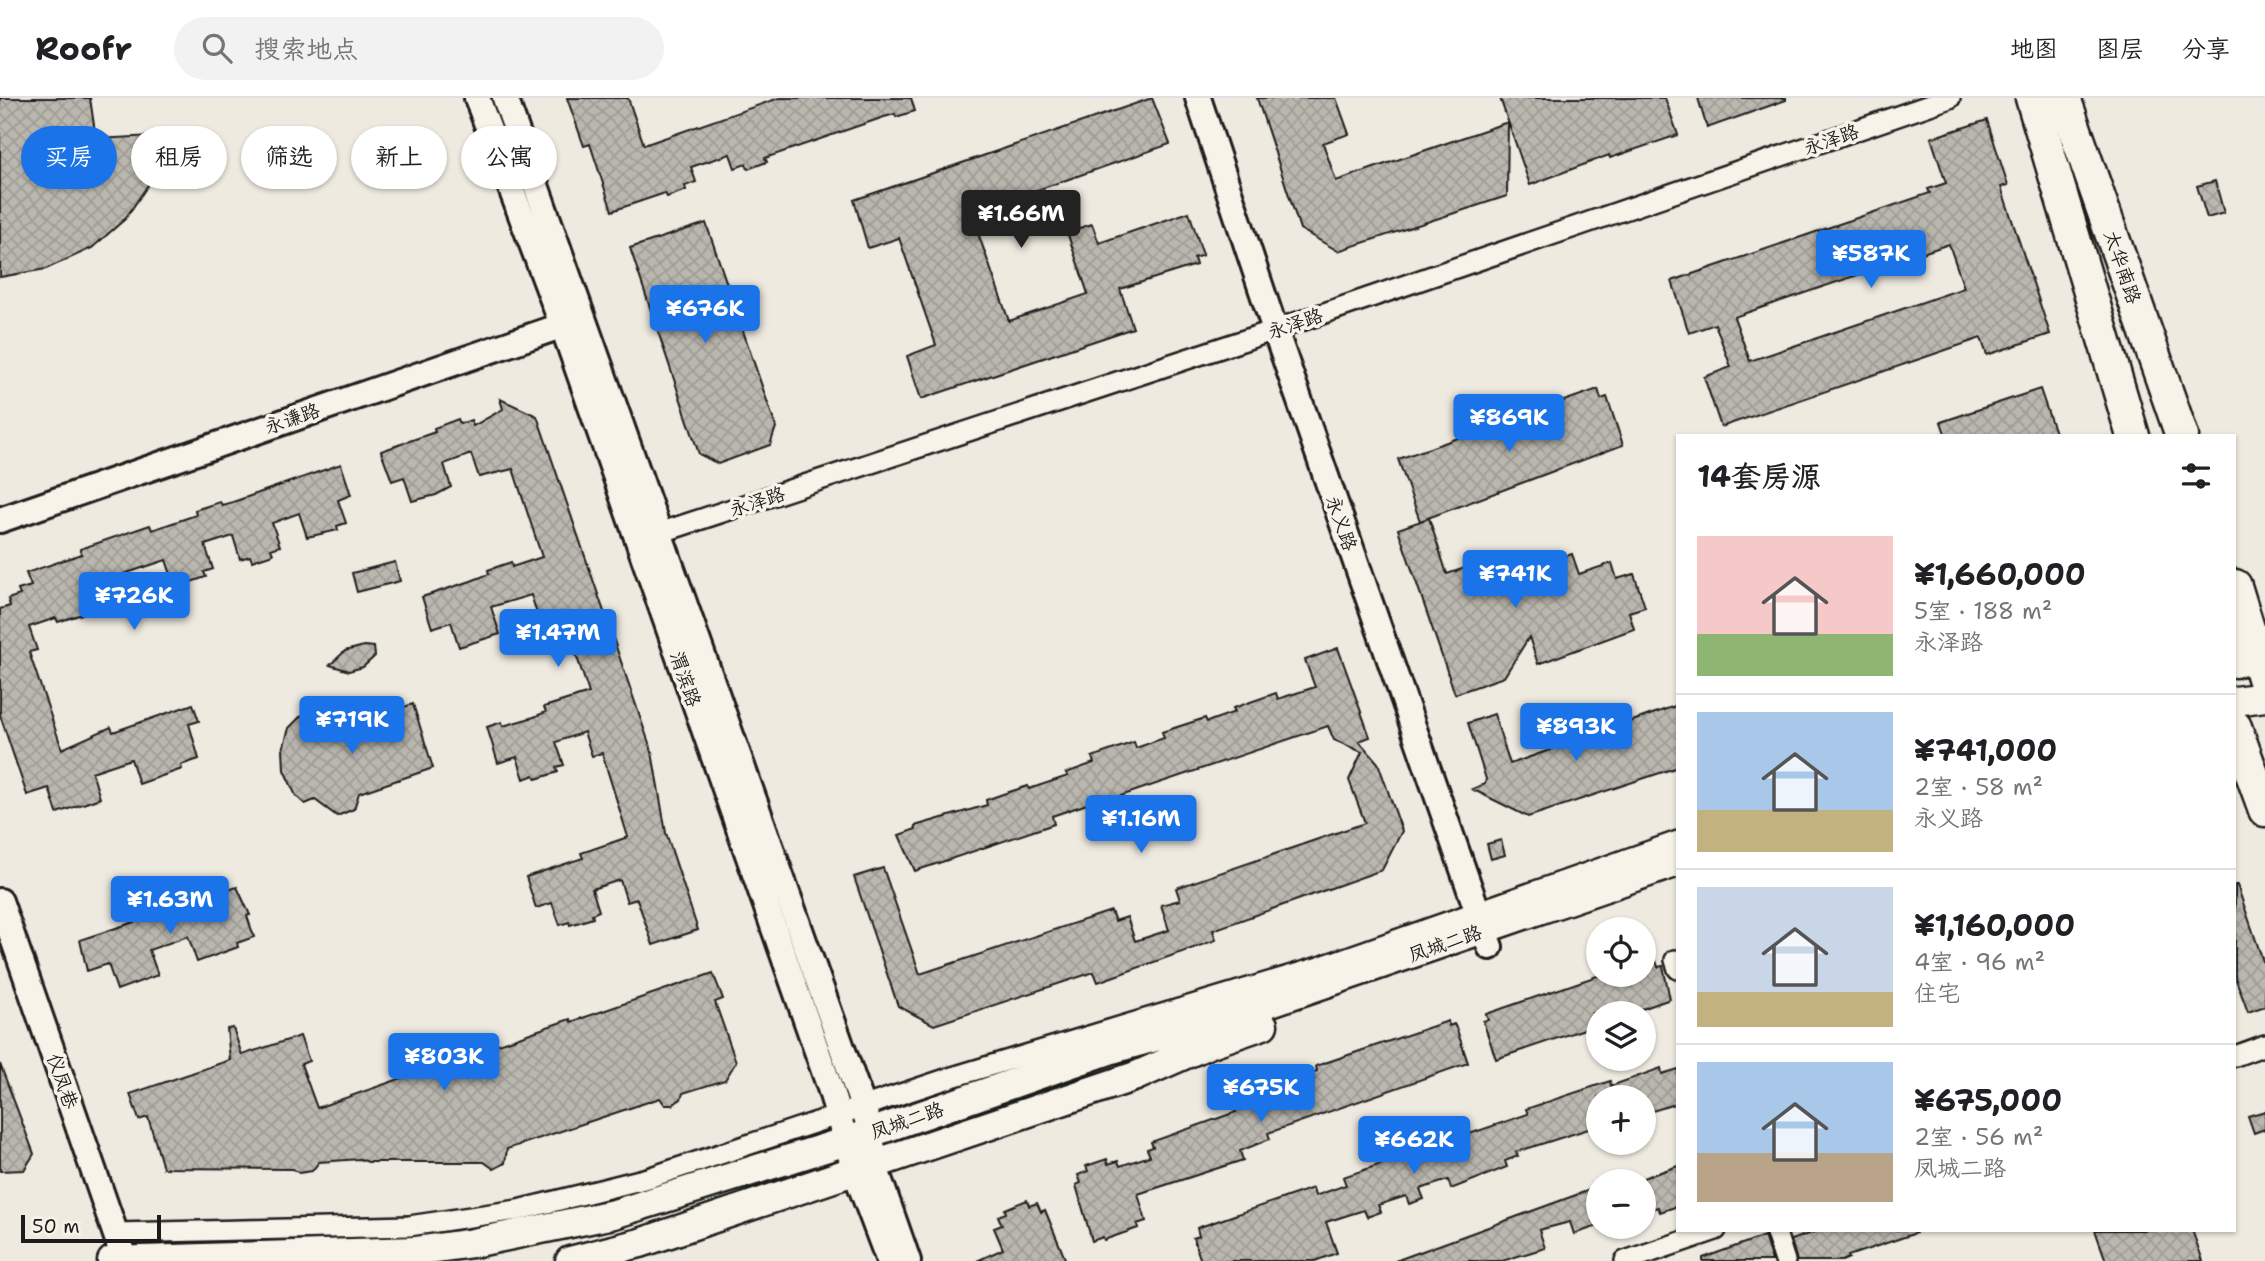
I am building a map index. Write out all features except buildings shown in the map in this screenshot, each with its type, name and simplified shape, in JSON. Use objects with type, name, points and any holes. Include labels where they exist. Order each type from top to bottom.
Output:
[{"type":"main road","name":"太华南路","points":[[2032,98],[2132,434]]},
{"type":"main road","name":"太华南路","points":[[2064,98],[2181,434]]},
{"type":"main road","points":[[2236,590],[2252,656],[2265,684]]},
{"type":"main road","points":[[2236,701],[2265,697]]},
{"type":"main road","points":[[2236,730],[2265,810]]},
{"type":"main road","name":"凤城二路","points":[[112,1261],[415,1251],[473,1244],[614,1214],[855,1124],[1227,1017],[1676,863]]},
{"type":"main road","name":"凤城二路","points":[[570,1261],[639,1243],[1136,1076],[1484,930],[1676,882]]},
{"type":"street","name":"渭滨路","points":[[477,98],[574,321]]},
{"type":"street","name":"渭滨路","points":[[505,98],[574,321],[855,1124],[889,1261]]},
{"type":"street","name":"永义路","points":[[1198,98],[1275,330],[1484,930]]},
{"type":"street","name":"永泽路","points":[[649,537],[1275,330],[1950,98]]},
{"type":"street","name":"永谦路","points":[[0,520],[574,321]]},
{"type":"street","points":[[1484,930],[1676,842]]},
{"type":"street","name":"仪凤巷","points":[[0,901],[125,1261]]},
{"type":"street","points":[[2236,1056],[2265,1045]]},
{"type":"street","points":[[116,1233],[409,1226],[518,1210],[855,1124]]},
{"type":"street","name":"渭滨路","points":[[864,1168],[908,1261]]},
{"type":"street","points":[[1625,1261],[1710,1232]]},
{"type":"street","points":[[1776,1232],[1785,1261]]}]
